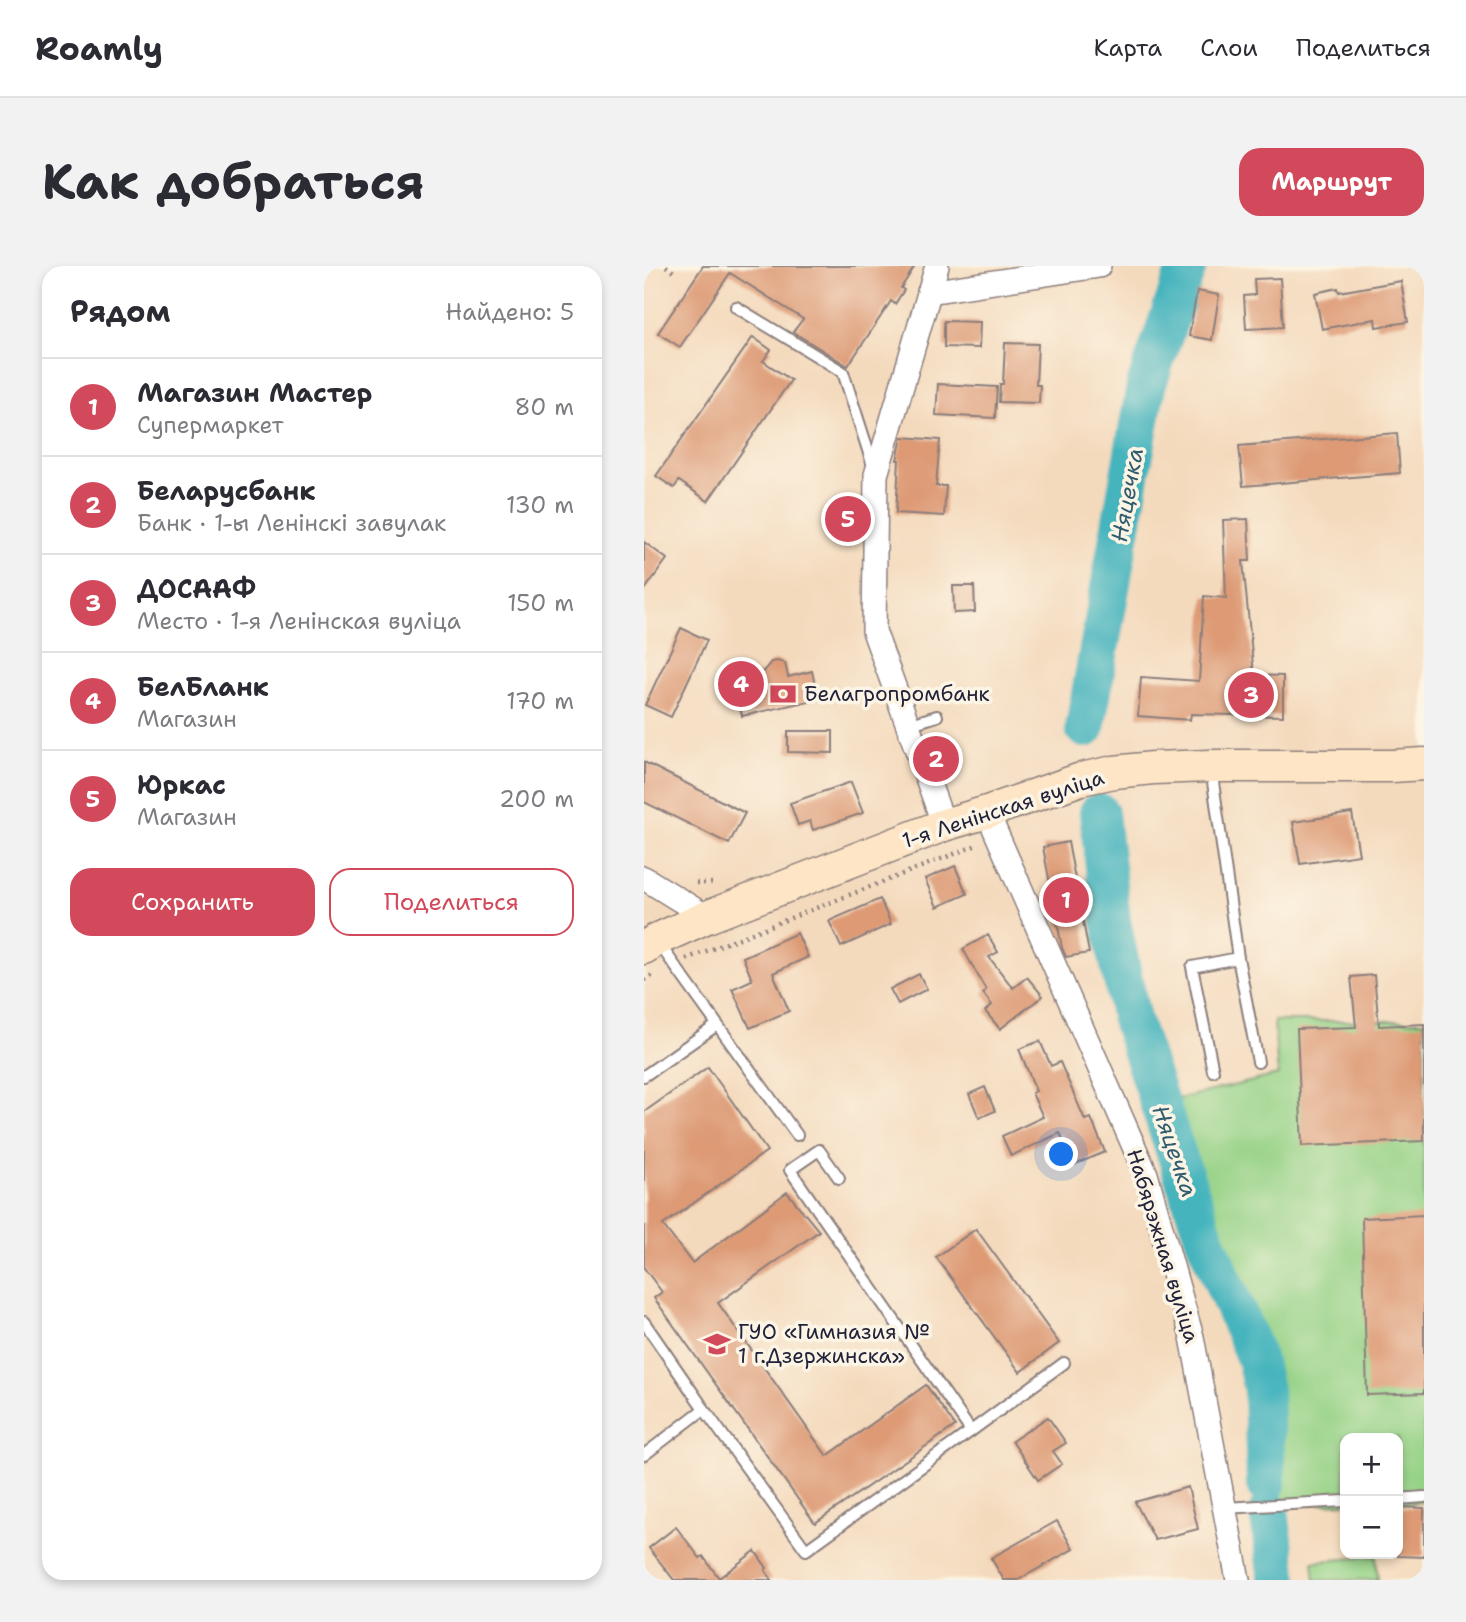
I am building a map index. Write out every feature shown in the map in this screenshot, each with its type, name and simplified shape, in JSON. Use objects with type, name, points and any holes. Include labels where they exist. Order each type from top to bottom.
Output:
[{"type":"main road","name":"1-я Ленінская вуліца","points":[[650,944],[707,917],[944,825],[1081,779],[1153,768],[1424,764]]},
{"type":"street","points":[[937,266],[876,475],[874,631],[944,825]]},
{"type":"street","points":[[929,292],[1099,266]]},
{"type":"street","name":"Набярэжная вуліца","points":[[987,812],[1146,1174],[1192,1337],[1238,1580]]},
{"type":"street","points":[[644,878],[707,917]]},
{"type":"lane","points":[[736,307],[843,372],[876,475]]},
{"type":"lane","points":[[908,726],[937,716]]},
{"type":"lane","points":[[1210,766],[1238,958],[1258,1062]]},
{"type":"lane","points":[[650,944],[717,1025],[797,1135]]},
{"type":"lane","points":[[1213,1071],[1192,967],[1238,958]]},
{"type":"lane","points":[[644,1076],[717,1025]]},
{"type":"lane","points":[[839,1178],[819,1150],[790,1170],[971,1431]]},
{"type":"lane","points":[[644,1322],[806,1550],[1063,1363]]},
{"type":"lane","points":[[644,1455],[704,1409]]},
{"type":"lane","points":[[1403,1499],[1424,1497]]},
{"type":"lane","points":[[1225,1508],[1340,1501]]},
{"type":"path","points":[[666,266],[676,274]]},
{"type":"green space","points":[[1274,1021],[1424,1021],[1424,1502],[1403,1503],[1403,1433],[1340,1433],[1340,1503],[1275,1505],[1274,1402],[1261,1338],[1211,1224],[1178,1099],[1278,1075]]},
{"type":"green space","points":[[1376,1559],[1378,1580],[1315,1580],[1313,1562]]},
{"type":"building","points":[[703,266],[915,266],[901,288],[904,290],[895,304],[891,301],[848,366],[793,332],[803,319],[730,273],[680,347],[658,333]]},
{"type":"building","points":[[1280,278],[1283,327],[1246,329],[1244,296],[1255,295],[1254,279]]},
{"type":"building","points":[[1401,281],[1408,322],[1376,327],[1375,319],[1322,329],[1315,293],[1338,288],[1339,292]]},
{"type":"building","points":[[1197,291],[1219,295],[1212,340],[1189,336]]},
{"type":"building","points":[[944,321],[980,322],[979,348],[944,347]]},
{"type":"building","points":[[753,337],[771,350],[763,361],[791,380],[708,501],[679,481],[674,488],[656,476]]},
{"type":"building","points":[[1005,343],[1038,344],[1036,385],[1040,385],[1039,403],[999,402],[1000,384],[1003,384]]},
{"type":"building","points":[[938,384],[997,387],[995,418],[936,415]]},
{"type":"building","points":[[1397,433],[1400,473],[1243,486],[1239,446]]},
{"type":"building","points":[[902,437],[940,440],[936,486],[946,486],[944,516],[896,513],[897,460]]},
{"type":"building","points":[[835,507],[862,508],[861,532],[834,530]]},
{"type":"building","points":[[1248,519],[1250,561],[1243,561],[1254,675],[1283,676],[1283,716],[1191,714],[1190,720],[1138,716],[1141,677],[1199,681],[1204,596],[1226,598],[1223,520]]},
{"type":"building","points":[[644,542],[667,559],[644,591]]},
{"type":"building","points":[[953,586],[974,586],[975,612],[954,613]]},
{"type":"building","points":[[681,628],[707,640],[671,717],[645,705]]},
{"type":"building","points":[[771,662],[785,663],[788,677],[812,671],[818,699],[742,716],[734,679],[762,673]]},
{"type":"building","points":[[788,731],[833,731],[833,753],[788,752]]},
{"type":"building","points":[[644,762],[745,813],[729,844],[644,802]]},
{"type":"building","points":[[851,782],[863,813],[813,830],[810,821],[798,825],[790,803]]},
{"type":"building","points":[[1352,813],[1359,855],[1300,864],[1293,822]]},
{"type":"building","points":[[1068,842],[1089,953],[1066,957],[1043,847]]},
{"type":"building","points":[[955,866],[967,894],[937,907],[925,879]]},
{"type":"building","points":[[880,899],[891,924],[841,947],[829,921]]},
{"type":"building","points":[[797,933],[808,957],[773,973],[789,1011],[750,1028],[732,989],[752,980],[743,957]]},
{"type":"building","points":[[988,935],[998,952],[989,957],[1013,988],[1027,977],[1043,996],[1000,1029],[985,1011],[992,1005],[983,993],[986,990],[963,949]]},
{"type":"building","points":[[919,974],[927,989],[898,1004],[890,989]]},
{"type":"building","points":[[1374,975],[1379,1026],[1424,1024],[1424,1141],[1302,1146],[1297,1029],[1356,1027],[1351,977]]},
{"type":"building","points":[[1040,1041],[1051,1066],[1060,1062],[1085,1120],[1091,1118],[1105,1152],[1074,1165],[1060,1133],[1011,1156],[1002,1136],[1043,1117],[1032,1093],[1036,1091],[1019,1049]]},
{"type":"building","name":"ГУО «Гимназия № 1 г.Дзержинска»","points":[[708,1067],[767,1151],[663,1225],[692,1263],[787,1192],[819,1231],[718,1303],[827,1456],[926,1385],[955,1426],[815,1523],[654,1298],[662,1292],[644,1268],[644,1112]]},
{"type":"building","points":[[985,1087],[995,1111],[979,1118],[969,1094]]},
{"type":"building","points":[[1424,1215],[1424,1393],[1367,1395],[1362,1218]]},
{"type":"building","points":[[976,1229],[1059,1343],[1020,1372],[936,1257]]},
{"type":"building","points":[[1048,1417],[1066,1443],[1053,1451],[1062,1464],[1038,1480],[1012,1441]]},
{"type":"building","points":[[1188,1487],[1198,1529],[1155,1540],[1135,1502]]},
{"type":"building","points":[[1403,1507],[1424,1508],[1424,1557],[1403,1556]]},
{"type":"building","points":[[1057,1521],[1073,1549],[1018,1580],[1004,1580],[991,1558]]},
{"type":"building","points":[[676,1527],[719,1578],[755,1551],[772,1580],[674,1580],[649,1548]]},
{"type":"waterway","name":"Няцечка","points":[[1085,728],[1146,386],[1187,266]]},
{"type":"waterway","name":"Няцечка","points":[[1099,813],[1111,921],[1131,1019],[1205,1239],[1256,1358],[1263,1390],[1266,1484]]},
{"type":"waterway","name":"Няцечка","points":[[1269,1511],[1278,1580]]},
{"type":"place","name":"Юркас","points":[[848,519]]},
{"type":"place","name":"БелБланк","points":[[741,684]]},
{"type":"place","name":"Белагропромбанк","points":[[783,694]]},
{"type":"place","name":"ДОСААФ","points":[[1251,695]]},
{"type":"place","name":"Беларусбанк","points":[[936,759]]},
{"type":"place","name":"Магазин Мастер","points":[[1066,900]]},
{"type":"place","name":"ГУО «Гимназия № 1 г.Дзержинска»","points":[[717,1344]]}]
